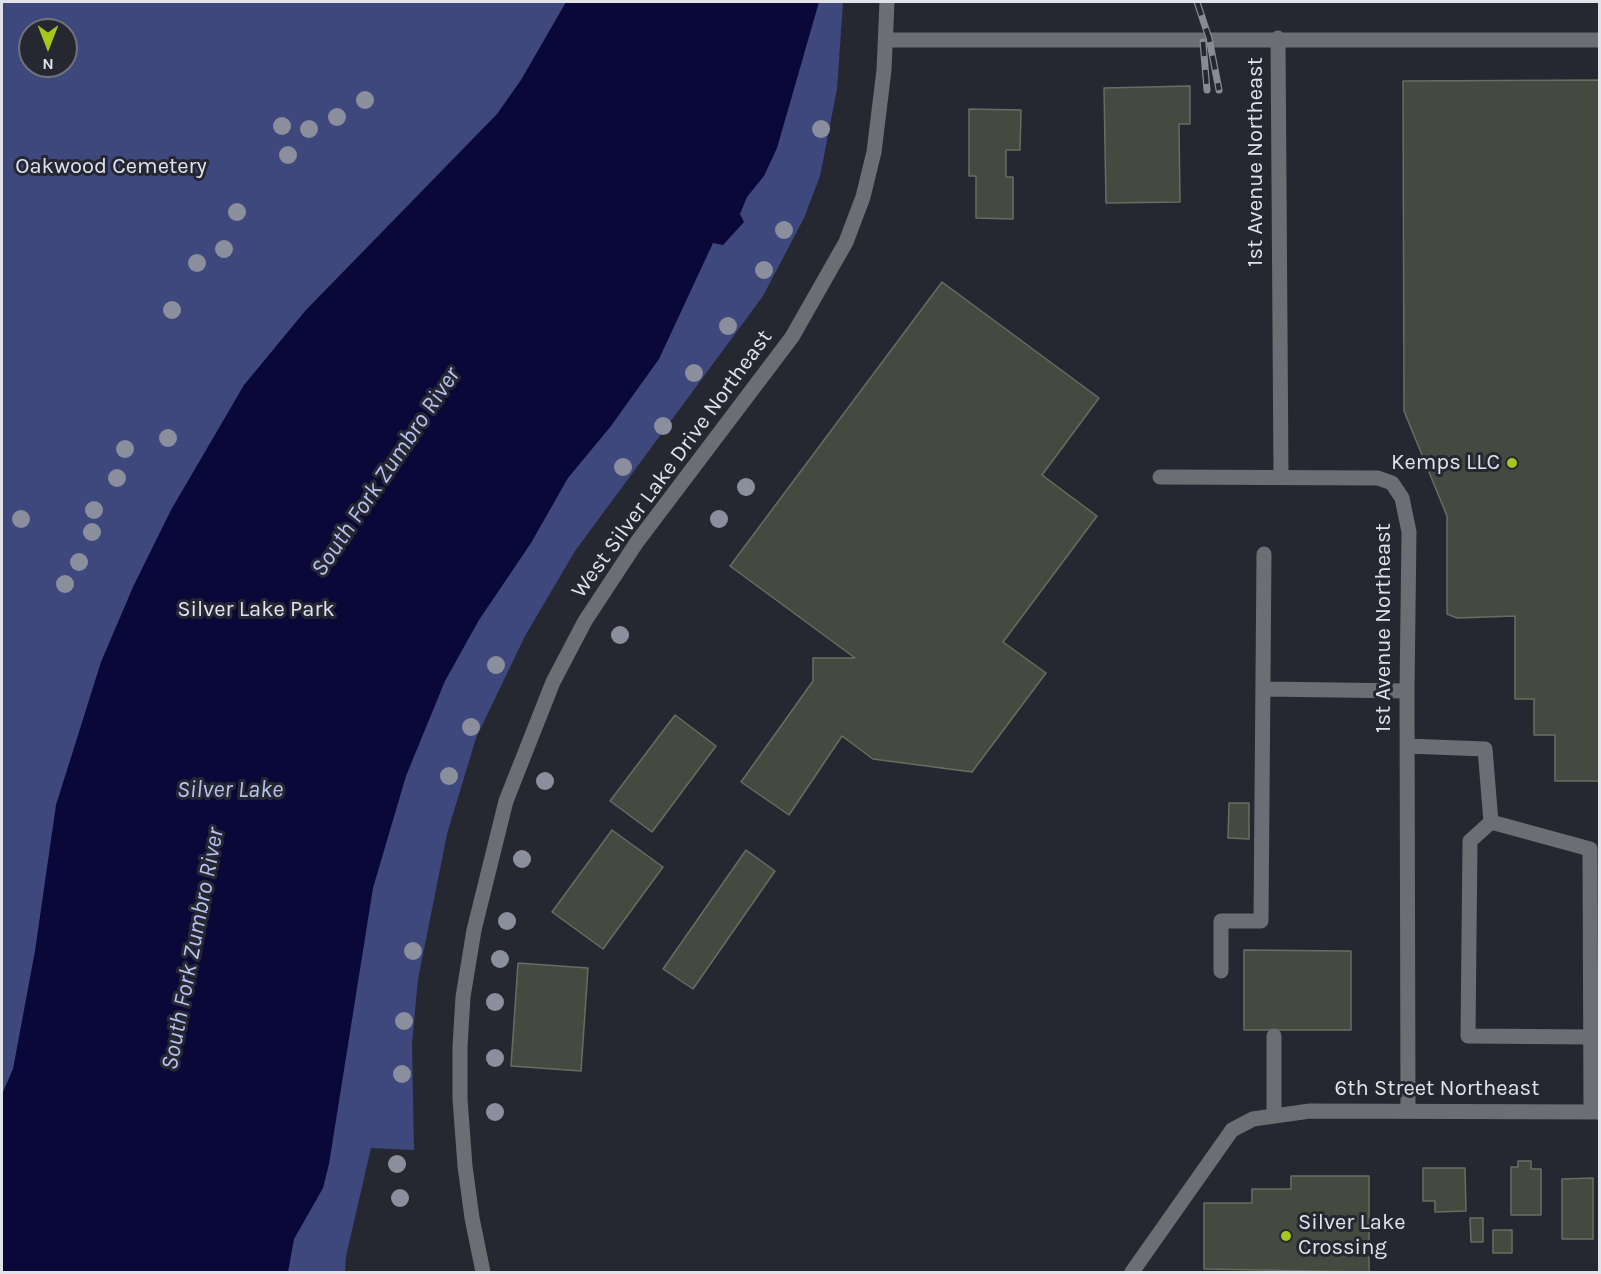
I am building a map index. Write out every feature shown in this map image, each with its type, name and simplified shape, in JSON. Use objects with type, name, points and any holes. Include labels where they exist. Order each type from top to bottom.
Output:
[{"type":"street","name":"West Silver Lake Drive Northeast","points":[[483,1272],[472,1218],[465,1166],[460,1099],[460,1047],[463,997],[474,930],[506,801],[553,682],[585,621],[637,542],[786,346],[812,306],[846,242],[863,197],[874,152],[887,40],[886,2]]},
{"type":"street","points":[[887,40],[1278,38],[1599,40]]},
{"type":"street","name":"1st Avenue Northeast","points":[[1278,38],[1281,476],[1378,478],[1392,483],[1402,498],[1409,532],[1408,1111]]},
{"type":"street","points":[[1160,477],[1281,476]]},
{"type":"street","points":[[1221,971],[1221,921],[1261,921],[1264,554]]},
{"type":"street","points":[[1264,689],[1407,691]]},
{"type":"street","points":[[1407,746],[1485,749],[1491,822]]},
{"type":"street","points":[[1491,822],[1470,841],[1468,1036],[1590,1037]]},
{"type":"street","points":[[1491,822],[1590,849],[1590,1037],[1595,1111]]},
{"type":"street","points":[[1132,1272],[1232,1130],[1253,1119],[1274,1114],[1274,1036]]},
{"type":"street","name":"6th Street Northeast","points":[[1274,1114],[1310,1111],[1595,1111]]},
{"type":"green space","name":"Silver Lake Park","points":[[2,2],[843,2],[837,89],[820,176],[804,218],[763,296],[575,551],[525,636],[476,738],[447,834],[418,979],[412,1044],[414,1150],[371,1148],[346,1256],[345,1272],[2,1272]]},
{"type":"water","name":"Silver Lake","points":[[566,2],[819,2],[777,148],[764,176],[747,197],[740,214],[744,222],[723,245],[713,243],[659,359],[611,426],[568,478],[531,543],[479,620],[445,681],[406,776],[373,888],[329,1164],[323,1188],[294,1239],[288,1272],[2,1272],[2,1094],[13,1069],[35,951],[56,805],[101,662],[133,587],[171,510],[244,385],[306,310],[497,114],[521,80]]},
{"type":"building","name":"Kemps LLC","points":[[1600,80],[1600,781],[1555,781],[1555,735],[1534,735],[1534,699],[1515,699],[1515,616],[1457,618],[1447,614],[1447,516],[1404,411],[1403,81]]},
{"type":"building","points":[[1190,86],[1190,124],[1179,124],[1180,202],[1106,203],[1104,88]]},
{"type":"building","points":[[969,109],[1021,110],[1020,150],[1006,150],[1006,177],[1013,177],[1013,219],[976,218],[976,176],[969,176]]},
{"type":"building","points":[[942,282],[1099,398],[1042,475],[1097,516],[1003,642],[1046,673],[972,772],[873,759],[842,736],[789,815],[741,782],[813,681],[813,658],[855,658],[730,566]]},
{"type":"building","points":[[675,715],[716,746],[652,832],[610,801]]},
{"type":"building","points":[[1229,803],[1249,803],[1249,839],[1228,838]]},
{"type":"building","points":[[612,830],[663,867],[603,949],[552,912]]},
{"type":"building","points":[[746,850],[775,871],[693,989],[663,969]]},
{"type":"building","points":[[1244,950],[1351,951],[1351,1030],[1244,1030]]},
{"type":"building","points":[[518,963],[588,968],[581,1071],[511,1066]]},
{"type":"building","points":[[1518,1161],[1531,1161],[1531,1169],[1541,1169],[1541,1215],[1511,1215],[1511,1167],[1518,1167]]},
{"type":"building","points":[[1423,1168],[1465,1168],[1466,1211],[1435,1212],[1435,1201],[1423,1201]]},
{"type":"building","name":"Silver Lake Crossing","points":[[1291,1176],[1369,1176],[1369,1272],[1204,1269],[1204,1203],[1252,1203],[1252,1189],[1291,1189]]},
{"type":"building","points":[[1593,1178],[1593,1239],[1562,1239],[1562,1179]]},
{"type":"building","points":[[1470,1218],[1483,1218],[1483,1242],[1471,1242]]},
{"type":"building","points":[[1493,1230],[1512,1230],[1512,1253],[1493,1253]]},
{"type":"railway","points":[[1197,2],[1209,38],[1219,90]]},
{"type":"railway","points":[[1203,42],[1207,90]]},
{"type":"place","name":"Kemps LLC","points":[[1512,463]]},
{"type":"place","name":"Silver Lake Crossing","points":[[1286,1236]]},
{"type":"park label","name":"Oakwood Cemetery","points":[[111,167]]},
{"type":"water label","name":"South Fork Zumbro River","points":[[386,472]]},
{"type":"water label","name":"South Fork Zumbro River","points":[[193,949]]}]
